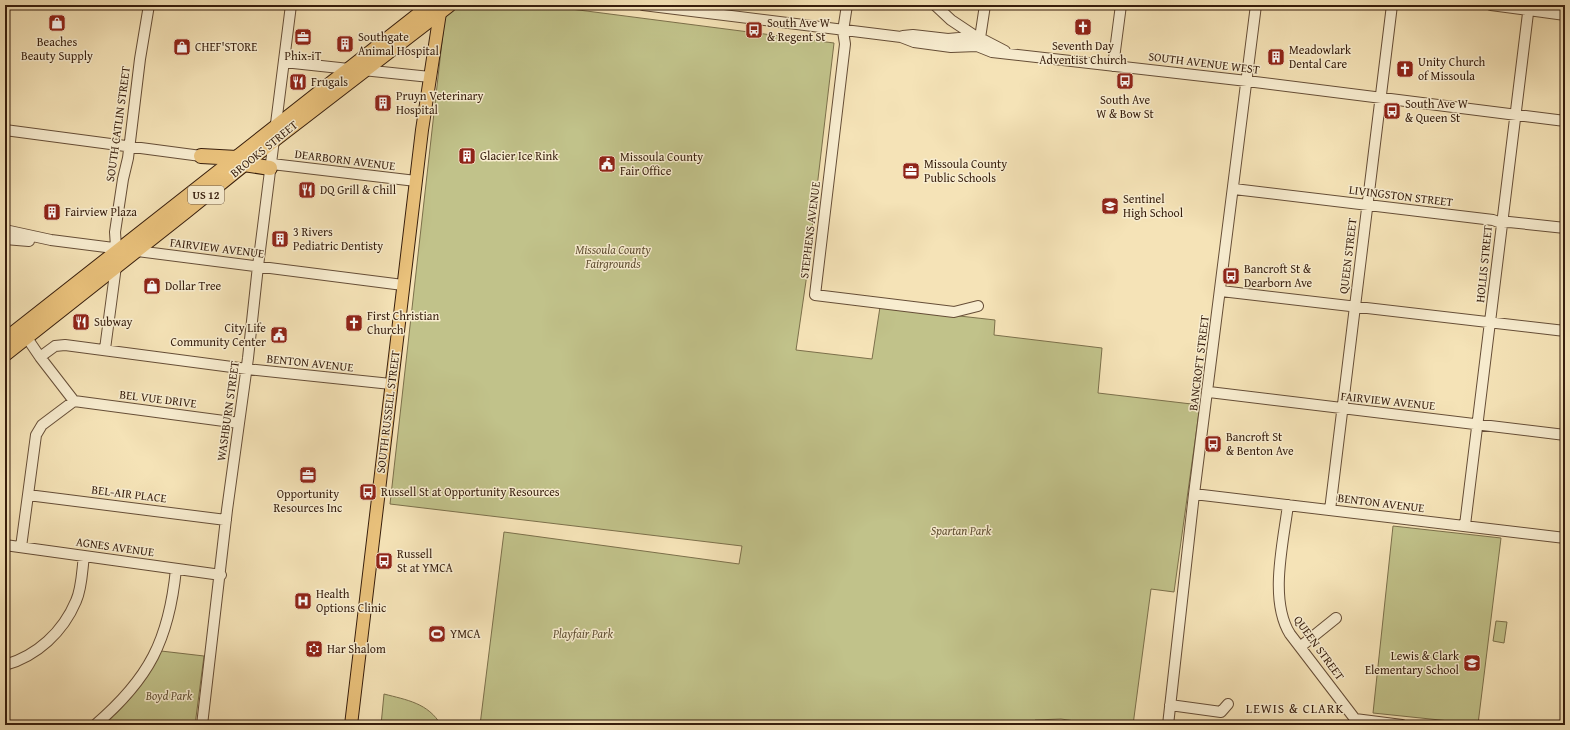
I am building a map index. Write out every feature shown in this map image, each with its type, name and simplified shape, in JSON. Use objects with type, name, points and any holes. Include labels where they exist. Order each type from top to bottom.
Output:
[{"type":"highway","name":"BROOKS STREET","points":[[5,340],[23,332],[116,266],[124,248],[241,161],[356,70],[440,7]]},
{"type":"highway","points":[[201,156],[271,166]]},
{"type":"highway","name":"US 12","points":[[201,156],[210,167],[210,178]]},
{"type":"highway","name":"BROOKS STREET","points":[[5,354],[23,332],[124,248],[210,178],[241,161]]},
{"type":"main road","name":"SOUTH RUSSELL STREET","points":[[351,725],[422,130],[440,7]]},
{"type":"street","name":"SOUTH CATLIN STREET","points":[[124,248],[115,232],[149,5]]},
{"type":"street","name":"WASHBURN STREET","points":[[202,725],[221,575],[226,520],[247,369],[258,266],[291,5]]},
{"type":"street","name":"SOUTH AVENUE WEST","points":[[643,5],[708,9],[843,31],[901,37],[914,42],[951,47],[977,46],[992,52],[1007,52],[1565,121]]},
{"type":"street","name":"STEPHENS AVENUE","points":[[847,5],[843,31],[844,48],[815,294],[954,312],[978,306]]},
{"type":"street","points":[[935,5],[951,20],[980,38],[985,5]]},
{"type":"street","points":[[1113,66],[1121,5]]},
{"type":"street","name":"BANCROFT STREET","points":[[1168,725],[1194,494],[1234,189],[1256,5]]},
{"type":"street","name":"QUEEN STREET","points":[[1330,510],[1392,5]]},
{"type":"street","points":[[1491,5],[1529,7],[1565,14]]},
{"type":"street","name":"HOLLIS STREET","points":[[1465,525],[1514,115],[1529,7]]},
{"type":"street","name":"SOUTH AVENUE WEST","points":[[901,37],[913,35],[948,39],[970,37],[980,38],[1007,52]]},
{"type":"street","points":[[284,62],[430,77]]},
{"type":"street","points":[[5,130],[201,156]]},
{"type":"street","name":"DEARBORN AVENUE","points":[[271,166],[416,181]]},
{"type":"street","name":"LIVINGSTON STREET","points":[[1234,189],[1493,220],[1501,223],[1509,222],[1565,228]]},
{"type":"street","points":[[5,230],[51,240]]},
{"type":"street","points":[[5,239],[24,241],[51,240]]},
{"type":"street","name":"FAIRVIEW AVENUE","points":[[51,240],[124,248],[403,285]]},
{"type":"street","points":[[105,349],[116,266]]},
{"type":"street","points":[[1221,291],[1565,331]]},
{"type":"street","points":[[21,547],[36,435],[42,425],[74,401],[40,358],[23,332]]},
{"type":"street","name":"BENTON AVENUE","points":[[40,358],[59,345],[105,349],[247,369],[391,384]]},
{"type":"street","name":"FAIRVIEW AVENUE","points":[[1208,392],[1565,435]]},
{"type":"street","name":"BEL VUE DRIVE","points":[[74,401],[239,422]]},
{"type":"street","name":"BENTON AVENUE","points":[[1194,494],[1565,538]]},
{"type":"street","name":"BEL-AIR PLACE","points":[[28,495],[226,520]]},
{"type":"street","name":"QUEEN STREET","points":[[1288,505],[1278,592],[1280,609],[1286,627],[1352,722]]},
{"type":"street","name":"AGNES AVENUE","points":[[5,545],[221,575]]},
{"type":"street","points":[[5,665],[35,653],[51,639],[64,622],[76,601],[84,556]]},
{"type":"street","points":[[94,725],[125,697],[147,667],[159,644],[170,613],[176,569]]},
{"type":"street","points":[[1300,647],[1336,618]]},
{"type":"street","points":[[1170,705],[1221,712],[1228,704]]},
{"type":"street","points":[[1352,722],[1402,725]]},
{"type":"green space","points":[[454,5],[540,5],[834,43],[806,281],[796,350],[872,359],[880,307],[995,320],[994,335],[1102,348],[1098,393],[1200,405],[1174,592],[1151,589],[1133,725],[1096,724],[1061,719],[1035,720],[1032,725],[480,725],[504,532],[739,564],[742,546],[390,504],[445,15]]},
{"type":"green space","points":[[1393,526],[1501,538],[1478,724],[1373,713]]},
{"type":"green space","points":[[1496,621],[1507,622],[1504,643],[1493,641]]},
{"type":"green space","name":"Boyd Park","points":[[161,651],[204,656],[195,725],[104,725],[136,691]]},
{"type":"green space","points":[[384,694],[409,701],[423,707],[436,718],[441,725],[381,725]]},
{"type":"place","name":"Beaches Beauty Supply","points":[[57,23]]},
{"type":"place","name":"Seventh Day Adventist Church","points":[[1083,27]]},
{"type":"place","name":"South Ave W & Regent St","points":[[754,30]]},
{"type":"place","name":"Phix-iT","points":[[303,37]]},
{"type":"place","name":"Southgate Animal Hospital","points":[[345,44]]},
{"type":"place","name":"CHEF'STORE","points":[[182,47]]},
{"type":"place","name":"Meadowlark Dental Care","points":[[1276,57]]},
{"type":"place","name":"Unity Church of Missoula","points":[[1405,69]]},
{"type":"place","name":"South Ave W & Bow St","points":[[1125,81]]},
{"type":"place","name":"Frugals","points":[[298,82]]},
{"type":"place","name":"Pruyn Veterinary Hospital","points":[[383,103]]},
{"type":"place","name":"South Ave W & Queen St","points":[[1392,111]]},
{"type":"place","name":"Glacier Ice Rink","points":[[467,156]]},
{"type":"place","name":"Missoula County Fair Office","points":[[607,164]]},
{"type":"place","name":"Missoula County Public Schools","points":[[911,171]]},
{"type":"place","name":"DQ Grill & Chill","points":[[307,190]]},
{"type":"place","name":"Sentinel High School","points":[[1110,206]]},
{"type":"place","name":"Fairview Plaza","points":[[52,212]]},
{"type":"place","name":"3 Rivers Pediatric Dentisty","points":[[280,239]]},
{"type":"place","name":"Bancroft St & Dearborn Ave","points":[[1231,276]]},
{"type":"place","name":"Dollar Tree","points":[[152,286]]},
{"type":"place","name":"Subway","points":[[81,322]]},
{"type":"place","name":"First Christian Church","points":[[354,323]]},
{"type":"place","name":"City Life Community Center","points":[[279,335]]},
{"type":"place","name":"Bancroft St & Benton Ave","points":[[1213,444]]},
{"type":"place","name":"Opportunity Resources Inc","points":[[308,475]]},
{"type":"place","name":"Russell St at Opportunity Resources","points":[[368,492]]},
{"type":"place","name":"Russell St at YMCA","points":[[384,561]]},
{"type":"place","name":"Health Options Clinic","points":[[303,601]]},
{"type":"place","name":"YMCA","points":[[437,634]]},
{"type":"place","name":"Har Shalom","points":[[314,649]]},
{"type":"place","name":"Lewis & Clark Elementary School","points":[[1472,663]]},
{"type":"district","name":"LEWIS & CLARK","points":[[1295,708]]},
{"type":"park label","name":"Missoula County Fairgrounds","points":[[613,257]]},
{"type":"park label","name":"Spartan Park","points":[[961,531]]},
{"type":"park label","name":"Playfair Park","points":[[583,634]]}]
